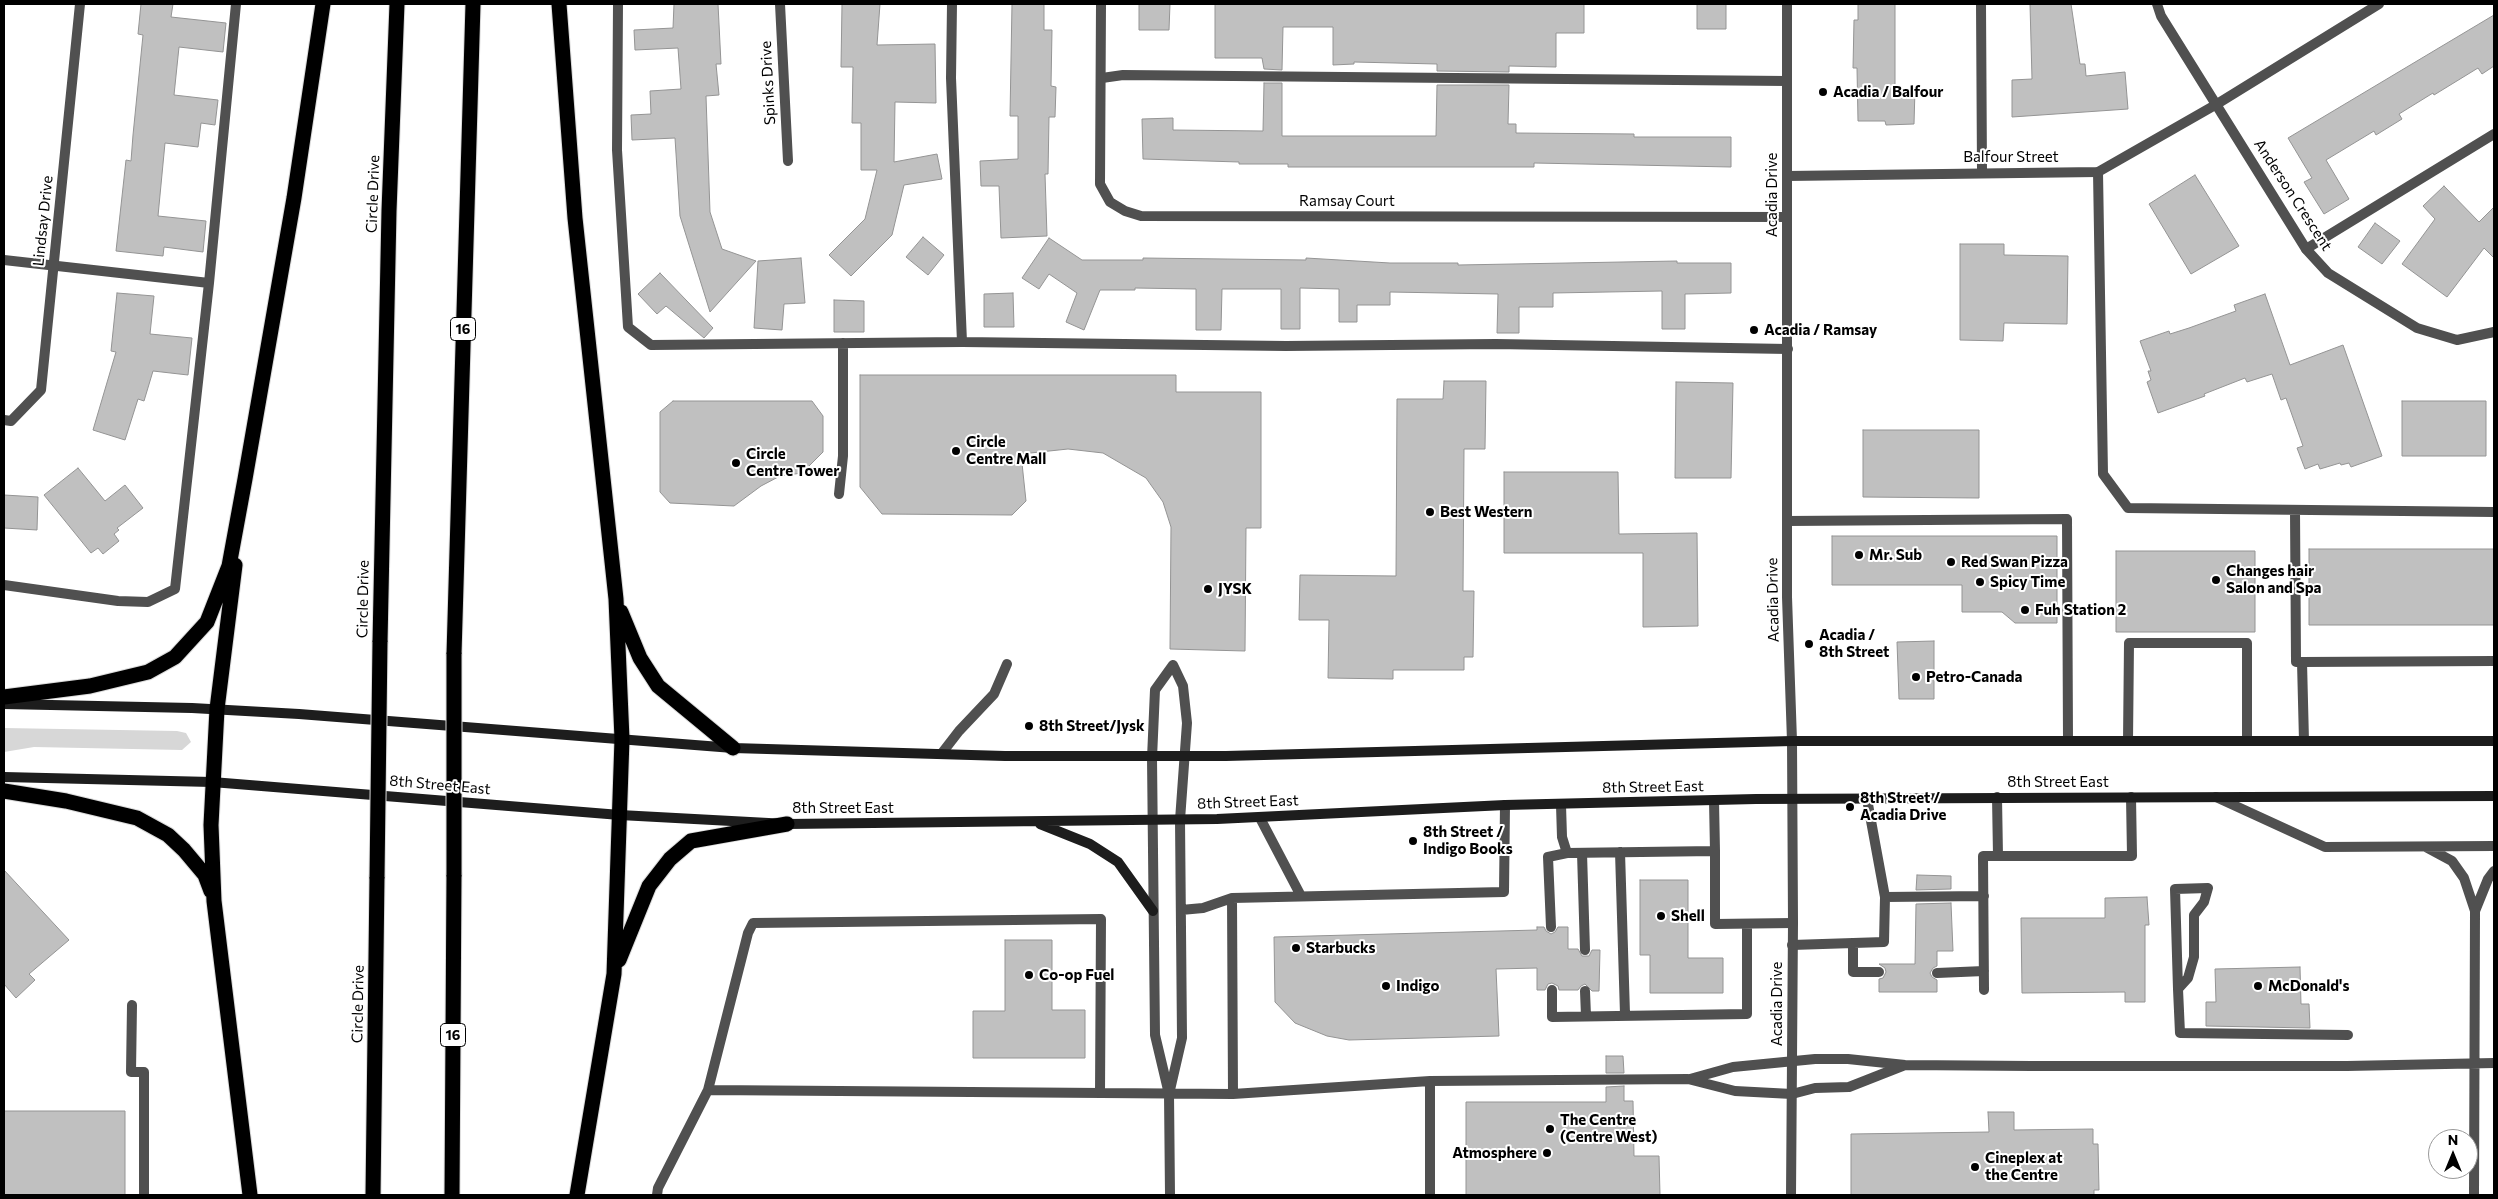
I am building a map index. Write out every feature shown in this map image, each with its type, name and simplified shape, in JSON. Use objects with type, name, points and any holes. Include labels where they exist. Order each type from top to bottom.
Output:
[{"type":"highway","points":[[4,697],[90,686],[148,672],[175,657],[207,622],[229,566],[294,198],[323,4]]},
{"type":"highway","name":"Circle Drive","points":[[373,1195],[380,642],[389,211],[397,4]]},
{"type":"highway","name":"16","points":[[452,1195],[454,654],[473,4]]},
{"type":"highway","points":[[558,4],[575,218],[616,599],[622,739],[614,974],[577,1195]]},
{"type":"highway","points":[[249,455],[217,709],[212,782],[214,901],[250,1195]]},
{"type":"highway","points":[[616,599],[640,658],[658,686],[733,748]]},
{"type":"highway","points":[[4,791],[66,800],[137,818],[168,835],[184,850],[205,876],[214,901]]},
{"type":"highway","points":[[614,974],[639,908],[650,886],[670,859],[691,842],[787,824]]},
{"type":"main road","points":[[4,704],[217,709],[733,748],[1152,758],[1558,749],[1792,741],[2494,741]]},
{"type":"main road","name":"8th Street East","points":[[4,777],[212,782],[620,815],[787,824],[1180,820],[1260,818],[1505,805],[1714,801],[1997,797],[2494,796]]},
{"type":"main road","points":[[1035,822],[1090,844],[1118,862],[1153,911]]},
{"type":"street","name":"Lindsay Drive","points":[[4,420],[11,421],[40,390],[80,4]]},
{"type":"street","points":[[4,585],[118,601],[148,602],[175,589],[209,284],[236,4]]},
{"type":"street","points":[[618,4],[616,150],[628,327],[651,346],[962,342],[1286,346],[1505,344],[1788,349]]},
{"type":"street","name":"Spinks Drive","points":[[780,4],[788,162]]},
{"type":"street","points":[[952,4],[951,78],[962,342]]},
{"type":"street","name":"Ramsay Court","points":[[1101,4],[1100,184],[1103,193],[1110,202],[1125,211],[1141,216],[1787,217]]},
{"type":"street","name":"Acadia Drive","points":[[1787,4],[1787,520],[1792,741],[1793,923],[1791,1195]]},
{"type":"street","points":[[1981,4],[1982,172]]},
{"type":"street","points":[[2157,4],[2161,16],[2217,104]]},
{"type":"street","points":[[2358,4],[2367,11]]},
{"type":"street","name":"Balfour Street","points":[[1787,176],[2098,172],[2217,104],[2379,4]]},
{"type":"street","points":[[1102,78],[1123,75],[1787,81]]},
{"type":"street","name":"Anderson Crescent","points":[[2217,104],[2306,249],[2328,272],[2418,328],[2457,340],[2494,332]]},
{"type":"street","points":[[2306,249],[2494,134]]},
{"type":"street","points":[[2098,172],[2103,474],[2128,508],[2494,512]]},
{"type":"street","points":[[4,260],[209,284]]},
{"type":"street","points":[[839,494],[842,456],[843,343]]},
{"type":"street","points":[[2296,511],[2296,662],[2494,661]]},
{"type":"street","points":[[1787,520],[2067,519],[2068,741]]},
{"type":"street","points":[[2128,741],[2129,643],[2247,643],[2247,741]]},
{"type":"street","points":[[2302,662],[2304,741]]},
{"type":"street","points":[[942,753],[959,731],[994,694],[1007,664]]},
{"type":"street","points":[[1169,1094],[1182,1038],[1180,820],[1187,723],[1183,686],[1173,665],[1155,690],[1152,758],[1155,1035],[1169,1094],[1170,1195]]},
{"type":"street","points":[[1997,797],[1998,856]]},
{"type":"street","points":[[1984,990],[1983,856],[2132,856],[2131,797]]},
{"type":"street","points":[[2216,797],[2325,847],[2494,846]]},
{"type":"street","points":[[1792,945],[1884,942],[1885,897],[1867,799]]},
{"type":"street","points":[[1714,801],[1715,924],[1793,923]]},
{"type":"street","points":[[1181,910],[1202,908],[1232,898],[1504,892],[1505,805]]},
{"type":"street","points":[[1561,805],[1562,837],[1567,853]]},
{"type":"street","points":[[1260,818],[1301,896]]},
{"type":"street","points":[[2426,847],[2452,860],[2464,878],[2475,911],[2474,1195]]},
{"type":"street","points":[[1551,926],[1548,857],[1567,853],[1715,851]]},
{"type":"street","points":[[1620,852],[1625,1014]]},
{"type":"street","points":[[1582,853],[1585,950]]},
{"type":"street","points":[[2475,911],[2488,879],[2494,871]]},
{"type":"street","points":[[2178,989],[2188,978],[2194,957],[2194,915],[2204,902],[2208,888],[2175,889],[2178,989],[2180,1033],[2348,1035]]},
{"type":"street","points":[[1885,897],[1984,896]]},
{"type":"street","points":[[1232,898],[1234,1094]]},
{"type":"street","points":[[657,1195],[658,1188],[708,1090],[748,933],[753,923],[1101,919],[1100,1093]]},
{"type":"street","points":[[1552,990],[1552,1017],[1625,1014],[1747,1014],[1747,924]]},
{"type":"street","points":[[1853,943],[1853,972],[1879,972]]},
{"type":"street","points":[[1937,973],[1984,971]]},
{"type":"street","points":[[1585,991],[1586,1016]]},
{"type":"street","points":[[132,1005],[131,1072],[144,1072],[144,1195]]},
{"type":"street","points":[[708,1090],[1234,1094],[1430,1081],[1688,1079],[1733,1067],[1792,1060],[1848,1059],[1905,1065],[2347,1066],[2494,1063]]},
{"type":"street","points":[[1688,1079],[1735,1091],[1792,1094],[1815,1088],[1849,1087],[1905,1065]]},
{"type":"street","points":[[1430,1081],[1430,1195]]},
{"type":"shaded area","points":[[4,728],[177,731],[186,733],[191,742],[182,750],[34,747],[4,752]]},
{"type":"building","points":[[141,4],[173,4],[171,17],[226,23],[223,52],[179,47],[174,95],[218,100],[215,125],[201,123],[198,147],[165,143],[158,216],[206,221],[203,252],[164,247],[163,256],[116,251],[126,160],[131,161],[143,35],[138,34]]},
{"type":"building","points":[[674,4],[718,4],[721,64],[716,64],[719,95],[706,96],[710,212],[722,249],[756,261],[710,312],[680,216],[675,138],[632,140],[631,115],[651,114],[650,91],[681,89],[678,48],[635,50],[634,30],[673,28]]},
{"type":"building","points":[[842,4],[880,4],[877,45],[935,44],[936,103],[895,102],[894,162],[937,154],[942,179],[904,185],[892,235],[851,276],[829,255],[865,219],[877,170],[861,170],[861,123],[852,123],[853,67],[841,67]]},
{"type":"building","points":[[1012,4],[1044,4],[1044,30],[1052,30],[1051,86],[1056,87],[1055,117],[1049,117],[1048,174],[1045,174],[1047,236],[1001,238],[999,186],[981,186],[980,161],[1018,159],[1018,116],[1010,116]]},
{"type":"building","points":[[1139,4],[1170,4],[1169,30],[1139,30]]},
{"type":"building","points":[[1215,4],[1584,4],[1584,33],[1556,33],[1556,67],[1509,66],[1509,72],[1437,71],[1437,64],[1354,62],[1354,64],[1333,65],[1333,27],[1283,27],[1282,70],[1264,69],[1262,58],[1215,58]]},
{"type":"building","points":[[1697,4],[1726,4],[1726,29],[1697,29]]},
{"type":"building","points":[[1858,4],[1895,4],[1895,89],[1915,89],[1914,124],[1886,125],[1885,121],[1858,121],[1857,68],[1853,68],[1854,20],[1858,20]]},
{"type":"building","points":[[2030,4],[2071,4],[2080,64],[2085,64],[2086,76],[2125,72],[2128,109],[2012,117],[2012,80],[2032,79]]},
{"type":"building","points":[[2494,15],[2494,66],[2482,74],[2478,68],[2434,95],[2433,93],[2399,114],[2402,119],[2376,135],[2374,131],[2326,160],[2349,199],[2324,214],[2304,182],[2312,178],[2288,138]]},
{"type":"building","points":[[1264,83],[1282,83],[1282,136],[1436,136],[1437,85],[1509,85],[1508,124],[1516,124],[1516,133],[1634,134],[1634,137],[1731,137],[1731,167],[1534,163],[1534,167],[1288,167],[1288,164],[1239,164],[1239,162],[1143,159],[1142,119],[1173,118],[1173,130],[1263,131]]},
{"type":"building","points":[[2195,175],[2239,246],[2191,274],[2149,204]]},
{"type":"building","points":[[2444,186],[2479,222],[2494,207],[2494,258],[2484,248],[2447,297],[2402,264],[2435,219],[2423,206]]},
{"type":"building","points":[[2375,223],[2400,241],[2382,264],[2358,247]]},
{"type":"building","points":[[923,237],[944,255],[928,275],[906,257]]},
{"type":"building","points":[[1049,238],[1082,260],[1143,260],[1143,258],[1306,260],[1306,258],[1390,263],[1458,263],[1458,265],[1677,261],[1677,263],[1731,263],[1731,293],[1685,294],[1685,329],[1662,329],[1662,291],[1553,293],[1553,307],[1519,307],[1519,333],[1497,333],[1498,294],[1390,292],[1390,305],[1357,305],[1357,322],[1339,322],[1339,289],[1300,288],[1300,329],[1281,329],[1281,289],[1222,289],[1221,330],[1196,330],[1196,289],[1135,288],[1135,290],[1100,290],[1084,330],[1066,322],[1077,293],[1049,274],[1039,289],[1022,278]]},
{"type":"building","points":[[1960,244],[2004,244],[2004,255],[2068,256],[2067,324],[2004,323],[2003,341],[1960,340]]},
{"type":"building","points":[[801,258],[805,303],[784,304],[782,330],[754,328],[758,261]]},
{"type":"building","points":[[660,273],[713,328],[704,338],[666,306],[657,314],[638,294]]},
{"type":"building","points":[[117,293],[154,296],[150,334],[192,338],[188,375],[153,371],[144,401],[138,399],[125,440],[93,430],[116,352],[111,351]]},
{"type":"building","points":[[1013,293],[1014,327],[984,327],[984,294]]},
{"type":"building","points":[[2265,294],[2290,365],[2343,345],[2382,456],[2351,467],[2349,463],[2341,465],[2340,463],[2320,469],[2318,464],[2305,469],[2297,448],[2303,446],[2286,398],[2281,400],[2272,374],[2247,382],[2245,378],[2204,394],[2205,396],[2158,413],[2147,382],[2151,380],[2148,371],[2151,371],[2140,341],[2169,331],[2170,334],[2236,311],[2234,305]]},
{"type":"building","points":[[834,300],[864,301],[864,332],[834,332]]},
{"type":"building","name":"Circle Centre Mall","points":[[860,375],[1176,375],[1176,392],[1261,392],[1261,528],[1246,528],[1245,651],[1170,649],[1171,527],[1163,502],[1146,478],[1103,453],[1068,449],[1021,454],[1026,501],[1012,515],[882,514],[860,487]]},
{"type":"building","name":"Best Western","points":[[1444,381],[1486,381],[1485,449],[1464,449],[1463,591],[1474,591],[1473,657],[1464,657],[1464,670],[1393,670],[1393,679],[1328,678],[1329,620],[1299,620],[1300,575],[1396,576],[1397,399],[1443,399]]},
{"type":"building","points":[[1676,382],[1733,383],[1731,478],[1675,478]]},
{"type":"building","name":"Circle Centre Tower","points":[[673,401],[812,401],[823,416],[823,452],[802,473],[780,476],[761,486],[734,506],[670,503],[660,492],[660,412]]},
{"type":"building","points":[[2402,401],[2486,401],[2486,456],[2402,456]]},
{"type":"building","points":[[1863,430],[1979,430],[1979,498],[1863,497]]},
{"type":"building","points":[[78,468],[105,501],[125,485],[143,508],[117,528],[119,530],[114,534],[119,541],[103,554],[98,548],[91,553],[44,495]]},
{"type":"building","points":[[1504,472],[1618,472],[1619,534],[1697,533],[1698,626],[1643,627],[1643,553],[1504,553]]},
{"type":"building","points":[[4,495],[38,497],[37,530],[4,528]]},
{"type":"building","points":[[1832,536],[2057,536],[2057,623],[2015,623],[2002,612],[1962,612],[1962,585],[1832,585]]},
{"type":"building","points":[[2309,549],[2494,549],[2494,625],[2309,625]]},
{"type":"building","points":[[2116,551],[2255,551],[2255,632],[2116,632]]},
{"type":"building","name":"Petro-Canada","points":[[1934,641],[1934,699],[1899,699],[1897,642]]},
{"type":"building","points":[[4,870],[69,940],[29,974],[35,980],[16,998],[4,984]]},
{"type":"building","points":[[1917,875],[1951,876],[1951,889],[1916,890]]},
{"type":"building","points":[[1640,880],[1688,880],[1688,958],[1723,958],[1723,993],[1650,993],[1650,955],[1640,955]]},
{"type":"building","points":[[2147,897],[2149,925],[2145,925],[2145,1002],[2125,1002],[2125,992],[2022,993],[2021,918],[2105,918],[2105,898]]},
{"type":"building","points":[[1951,903],[1953,951],[1937,951],[1937,966],[1930,973],[1937,980],[1937,992],[1879,992],[1879,979],[1883,978],[1886,972],[1885,968],[1879,964],[1915,964],[1916,904]]},
{"type":"building","name":"Indigo","points":[[1537,927],[1544,927],[1551,934],[1558,927],[1568,927],[1568,949],[1578,949],[1582,956],[1589,956],[1592,950],[1600,950],[1599,991],[1592,991],[1585,984],[1578,990],[1559,990],[1558,986],[1552,983],[1548,984],[1545,990],[1537,990],[1537,968],[1496,969],[1499,1036],[1349,1040],[1327,1036],[1295,1023],[1275,1002],[1274,937],[1537,930]]},
{"type":"building","name":"Co-op Fuel","points":[[1005,940],[1052,940],[1052,1010],[1085,1010],[1085,1058],[973,1058],[973,1011],[1005,1011]]},
{"type":"building","name":"McDonald's","points":[[2300,967],[2301,1004],[2309,1004],[2310,1028],[2206,1026],[2206,1002],[2216,1002],[2215,969]]},
{"type":"building","points":[[1606,1056],[1623,1056],[1624,1073],[1606,1073]]},
{"type":"building","name":"The Centre (Centre West)","points":[[1624,1086],[1624,1101],[1633,1101],[1634,1156],[1659,1156],[1660,1195],[1466,1195],[1466,1102],[1606,1102],[1606,1087]]},
{"type":"building","points":[[4,1111],[125,1111],[125,1195],[4,1195]]},
{"type":"building","name":"Cineplex at the Centre","points":[[1988,1112],[2014,1112],[2014,1130],[2093,1129],[2093,1144],[2098,1144],[2099,1190],[2094,1190],[2094,1195],[1851,1195],[1851,1134],[1989,1132]]},
{"type":"place","name":"Acadia / Balfour","points":[[1823,92]]},
{"type":"place","name":"Acadia / Ramsay","points":[[1754,330]]},
{"type":"place","name":"Circle Centre Mall","points":[[956,451]]},
{"type":"place","name":"Circle Centre Tower","points":[[736,463]]},
{"type":"place","name":"Best Western","points":[[1430,512]]},
{"type":"place","name":"Mr. Sub","points":[[1859,555]]},
{"type":"place","name":"Red Swan Pizza","points":[[1951,562]]},
{"type":"place","name":"Changes hair Salon and Spa","points":[[2216,580]]},
{"type":"place","name":"Spicy Time","points":[[1980,582]]},
{"type":"place","name":"JYSK","points":[[1208,589]]},
{"type":"place","name":"Fuh Station 2","points":[[2025,610]]},
{"type":"place","name":"Acadia / 8th Street","points":[[1809,644]]},
{"type":"place","name":"Petro-Canada","points":[[1916,677]]},
{"type":"place","name":"8th Street/Jysk","points":[[1029,726]]},
{"type":"place","name":"8th Street / Acadia Drive","points":[[1850,807]]},
{"type":"place","name":"8th Street / Indigo Books","points":[[1413,841]]},
{"type":"place","name":"Shell","points":[[1661,916]]},
{"type":"place","name":"Starbucks","points":[[1296,948]]},
{"type":"place","name":"Co-op Fuel","points":[[1029,975]]},
{"type":"place","name":"Indigo","points":[[1386,986]]},
{"type":"place","name":"McDonald's","points":[[2258,986]]},
{"type":"place","name":"The Centre (Centre West)","points":[[1550,1129]]},
{"type":"place","name":"Atmosphere","points":[[1547,1153]]},
{"type":"place","name":"Cineplex at the Centre","points":[[1975,1167]]}]
